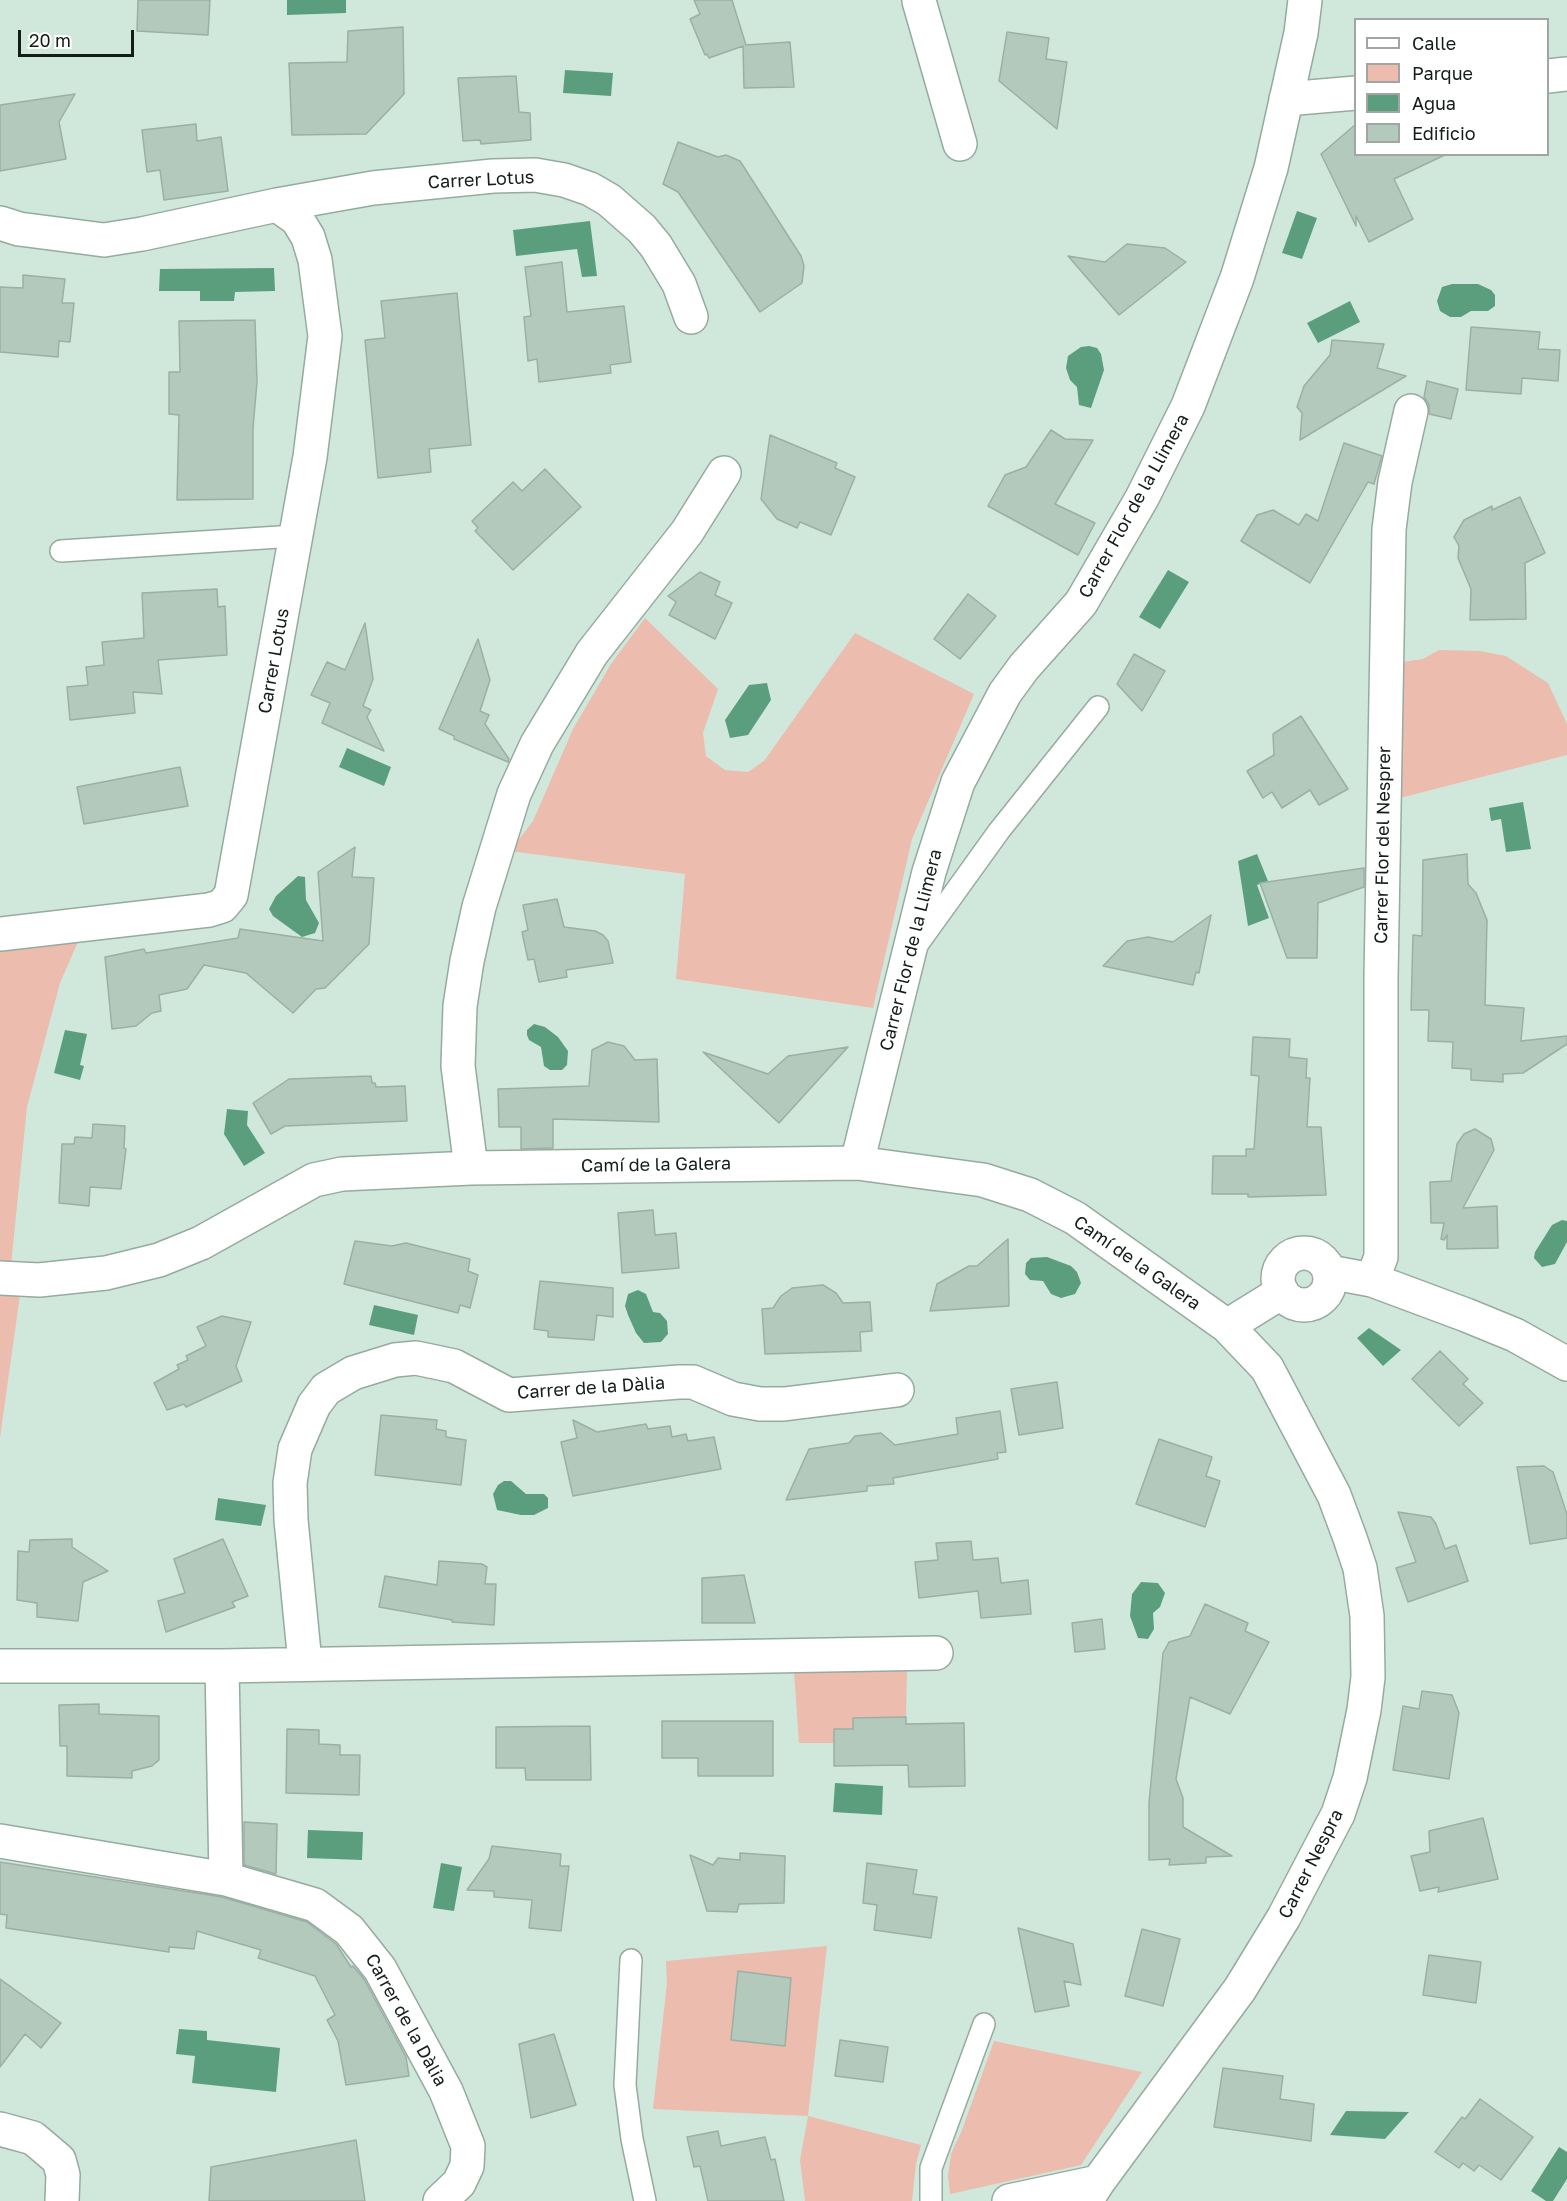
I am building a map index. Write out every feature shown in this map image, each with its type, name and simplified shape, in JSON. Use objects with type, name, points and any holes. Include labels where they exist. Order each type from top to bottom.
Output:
[{"type":"street","points":[[919,0],[960,144]]},
{"type":"street","name":"Carrer Flor de la Llimera","points":[[857,1163],[929,872],[958,782],[1005,693],[1024,667],[1081,603],[1142,498],[1188,406],[1254,226],[1271,168],[1301,33],[1305,0]]},
{"type":"street","points":[[1549,76],[1567,74]]},
{"type":"street","points":[[1286,99],[1354,93]]},
{"type":"street","name":"Carrer Lotus","points":[[0,223],[19,229],[104,240],[373,188],[482,177],[535,175],[564,180],[590,189],[609,200],[642,229],[656,246],[679,284],[691,317]]},
{"type":"street","name":"Carrer Lotus","points":[[0,934],[209,910],[222,906],[231,895],[310,457],[325,336],[315,260],[308,237],[297,219],[277,205]]},
{"type":"street","name":"Carrer Flor del Nesprer","points":[[1372,1280],[1381,1257],[1381,977],[1389,529],[1395,482],[1411,411]]},
{"type":"street","points":[[471,1168],[458,1066],[460,1006],[466,961],[479,907],[510,804],[537,744],[592,653],[687,532],[724,473]]},
{"type":"street","name":"Camí de la Galera","points":[[0,1278],[39,1280],[106,1273],[159,1260],[201,1243],[295,1190],[328,1176],[471,1168],[857,1163],[983,1180],[1030,1195],[1075,1218],[1227,1326]]},
{"type":"street","points":[[1227,1326],[1282,1292],[1278,1277],[1285,1262],[1298,1254],[1313,1255],[1320,1259],[1329,1272],[1372,1280],[1515,1335],[1567,1364]]},
{"type":"street","name":"Carrer Nespra","points":[[1092,2191],[1240,1989],[1284,1917],[1338,1814],[1355,1756],[1364,1710],[1368,1677],[1367,1616],[1360,1568],[1350,1538],[1334,1495],[1267,1368],[1227,1326]]},
{"type":"street","name":"Carrer de la Dàlia","points":[[304,1663],[291,1520],[290,1483],[295,1449],[314,1405],[326,1389],[353,1373],[395,1360],[416,1358],[454,1366],[509,1395],[693,1382],[733,1399],[760,1404],[784,1404],[897,1390]]},
{"type":"street","points":[[0,1666],[222,1666],[936,1653]]},
{"type":"street","points":[[222,1666],[226,1879]]},
{"type":"street","name":"Carrer de la Dàlia","points":[[0,1840],[226,1879],[315,1905],[349,1930],[380,1968],[446,2091],[468,2146],[467,2166],[459,2183],[440,2201]]},
{"type":"street","points":[[0,2129],[33,2138],[59,2160],[63,2175],[62,2201]]},
{"type":"street","points":[[1009,2201],[1092,2191]]},
{"type":"lane","points":[[61,550],[295,536]]},
{"type":"lane","points":[[909,956],[999,831],[1098,707]]},
{"type":"lane","points":[[631,1960],[626,2085],[632,2139],[645,2201]]},
{"type":"lane","points":[[932,2201],[931,2168],[984,2024]]},
{"type":"green space","points":[[645,618],[718,689],[703,733],[706,756],[725,770],[748,772],[764,761],[855,633],[974,694],[912,839],[873,1008],[676,979],[685,874],[510,851],[533,821],[573,729],[611,664]]},
{"type":"green space","points":[[1439,650],[1480,651],[1506,656],[1548,683],[1567,724],[1567,755],[1396,799],[1403,662],[1423,659]]},
{"type":"green space","points":[[76,938],[77,944],[60,983],[27,1107],[11,1265],[0,1264],[0,948]]},
{"type":"green space","points":[[0,1295],[20,1295],[0,1438]]},
{"type":"green space","points":[[907,1671],[906,1717],[853,1718],[853,1729],[834,1743],[799,1743],[794,1672]]},
{"type":"green space","points":[[827,1946],[808,2116],[653,2109],[667,1983],[666,1961]]},
{"type":"green space","points":[[994,2041],[1142,2072],[1081,2165],[950,2194],[948,2176],[951,2154]]},
{"type":"green space","points":[[808,2116],[921,2145],[916,2164],[912,2201],[805,2201],[800,2160]]},
{"type":"water","points":[[287,0],[346,0],[346,13],[287,15]]},
{"type":"water","points":[[565,70],[613,73],[611,96],[563,93]]},
{"type":"water","points":[[1297,211],[1317,218],[1302,259],[1282,253]]},
{"type":"water","points":[[590,221],[597,276],[582,277],[577,249],[516,256],[513,230]]},
{"type":"water","points":[[274,268],[275,291],[235,292],[234,301],[200,301],[200,291],[159,291],[160,269]]},
{"type":"water","points":[[1452,284],[1478,284],[1491,290],[1495,295],[1495,306],[1488,311],[1471,311],[1461,317],[1450,317],[1440,311],[1437,301],[1442,287]]},
{"type":"water","points":[[1350,301],[1360,322],[1318,343],[1307,323]]},
{"type":"water","points":[[1081,347],[1097,348],[1101,354],[1104,370],[1091,408],[1079,405],[1077,387],[1070,380],[1066,368],[1068,356]]},
{"type":"water","points":[[1168,570],[1189,582],[1160,629],[1139,617]]},
{"type":"water","points":[[767,683],[771,700],[748,735],[730,738],[725,720],[749,685]]},
{"type":"water","points":[[347,748],[391,767],[384,786],[339,767]]},
{"type":"water","points":[[1523,802],[1531,849],[1506,852],[1501,819],[1491,821],[1489,808]]},
{"type":"water","points":[[1257,854],[1268,881],[1257,885],[1269,918],[1248,926],[1238,861]]},
{"type":"water","points":[[298,876],[305,877],[306,900],[319,923],[315,933],[302,937],[273,916],[269,909],[276,896]]},
{"type":"water","points":[[534,1024],[545,1027],[558,1037],[568,1051],[567,1065],[562,1070],[550,1070],[544,1066],[541,1047],[529,1040],[527,1035],[527,1030]]},
{"type":"water","points":[[65,1030],[87,1034],[80,1065],[84,1066],[80,1080],[54,1073]]},
{"type":"water","points":[[227,1109],[248,1111],[247,1125],[265,1153],[244,1166],[224,1134]]},
{"type":"water","points":[[1562,1220],[1567,1221],[1567,1242],[1555,1264],[1542,1267],[1534,1258],[1535,1252],[1552,1225]]},
{"type":"water","points":[[1047,1257],[1071,1266],[1077,1272],[1081,1283],[1075,1294],[1061,1298],[1051,1294],[1043,1281],[1030,1280],[1025,1274],[1026,1263],[1031,1258]]},
{"type":"water","points":[[638,1290],[646,1294],[653,1312],[660,1313],[667,1321],[668,1334],[661,1342],[644,1343],[636,1333],[628,1315],[625,1306],[628,1294]]},
{"type":"water","points":[[374,1305],[418,1315],[414,1335],[369,1325]]},
{"type":"water","points":[[1369,1328],[1401,1350],[1383,1366],[1357,1338]]},
{"type":"water","points":[[504,1481],[511,1481],[526,1494],[544,1494],[548,1498],[548,1508],[534,1515],[497,1510],[493,1494],[498,1485]]},
{"type":"water","points":[[218,1498],[266,1505],[261,1526],[215,1520]]},
{"type":"water","points":[[1141,1582],[1158,1583],[1165,1593],[1160,1607],[1153,1613],[1154,1629],[1148,1639],[1138,1638],[1130,1616],[1132,1594]]},
{"type":"water","points":[[835,1783],[883,1786],[882,1815],[833,1812]]},
{"type":"water","points":[[308,1830],[363,1832],[362,1860],[307,1858]]},
{"type":"water","points":[[441,1863],[462,1867],[454,1911],[433,1908]]},
{"type":"water","points":[[179,2029],[207,2031],[207,2040],[280,2048],[276,2092],[192,2083],[195,2056],[176,2054]]},
{"type":"water","points":[[1346,2111],[1409,2112],[1385,2139],[1330,2135]]},
{"type":"water","points":[[1559,2147],[1567,2152],[1567,2179],[1553,2201],[1546,2201],[1531,2191]]},
{"type":"building","points":[[138,0],[210,0],[208,35],[137,31]]},
{"type":"building","points":[[694,0],[732,0],[746,45],[790,42],[794,87],[744,88],[743,46],[709,58],[707,54],[705,55],[690,19],[700,14]]},
{"type":"building","points":[[403,27],[404,94],[366,134],[292,135],[289,63],[347,62],[348,31]]},
{"type":"building","points":[[1007,32],[1049,38],[1046,59],[1067,62],[1057,129],[999,81]]},
{"type":"building","points":[[516,76],[519,112],[530,113],[531,140],[481,144],[480,140],[463,141],[458,78]]},
{"type":"building","points":[[75,94],[59,122],[66,159],[0,171],[0,105]]},
{"type":"building","points":[[196,124],[197,141],[221,137],[228,191],[164,200],[160,170],[147,172],[142,130]]},
{"type":"building","points":[[1354,126],[1354,156],[1443,156],[1394,179],[1413,219],[1369,242],[1356,216],[1356,226],[1321,154]]},
{"type":"building","points":[[678,142],[718,157],[726,155],[740,161],[801,256],[804,266],[802,283],[760,312],[678,192],[663,184]]},
{"type":"building","points":[[1127,244],[1165,248],[1186,262],[1119,315],[1068,256],[1105,262]]},
{"type":"building","points":[[562,262],[567,312],[624,306],[631,362],[610,365],[611,373],[539,382],[537,359],[528,361],[524,317],[531,316],[525,267]]},
{"type":"building","points":[[23,275],[65,279],[62,303],[74,303],[70,342],[59,341],[58,357],[0,352],[0,287],[23,288]]},
{"type":"building","points":[[457,293],[471,445],[429,449],[431,472],[378,478],[365,340],[385,338],[381,301]]},
{"type":"building","points":[[255,320],[257,382],[253,428],[253,499],[177,500],[179,415],[169,414],[169,372],[180,372],[179,321]]},
{"type":"building","points":[[1471,327],[1540,332],[1538,349],[1560,350],[1558,381],[1522,378],[1521,394],[1466,390]]},
{"type":"building","points":[[1332,340],[1384,344],[1377,368],[1406,376],[1300,440],[1302,413],[1297,407],[1304,386],[1330,355]]},
{"type":"building","points":[[1427,381],[1458,389],[1451,419],[1429,414],[1429,405],[1424,397]]},
{"type":"building","points":[[1051,430],[1065,439],[1093,440],[1055,504],[1095,523],[1078,555],[988,506],[1005,475],[1026,467]]},
{"type":"building","points":[[770,435],[837,463],[835,468],[855,477],[831,535],[800,522],[797,528],[777,519],[761,499]]},
{"type":"building","points":[[1344,443],[1382,456],[1374,484],[1368,482],[1310,583],[1241,541],[1257,515],[1273,510],[1299,525],[1306,514],[1318,521]]},
{"type":"building","points":[[545,469],[581,507],[513,570],[475,531],[478,528],[472,521],[513,482],[522,491]]},
{"type":"building","points":[[1520,497],[1545,553],[1525,563],[1526,619],[1470,620],[1471,589],[1458,558],[1459,546],[1454,537],[1464,520],[1492,506],[1492,510]]},
{"type":"building","points":[[700,572],[720,582],[715,595],[732,603],[715,639],[669,615],[676,602],[668,596]]},
{"type":"building","points":[[217,589],[218,607],[225,606],[227,655],[158,660],[162,694],[133,692],[135,713],[70,720],[67,687],[88,685],[86,667],[104,665],[102,642],[144,638],[142,593]]},
{"type":"building","points":[[968,594],[996,616],[960,659],[934,639]]},
{"type":"building","points":[[365,623],[373,679],[363,706],[371,710],[367,717],[384,751],[322,723],[330,703],[311,695],[327,662],[345,670]]},
{"type":"building","points":[[478,639],[490,680],[480,711],[489,715],[485,724],[509,759],[508,762],[454,739],[454,736],[439,729]]},
{"type":"building","points":[[1134,654],[1165,671],[1142,711],[1117,684]]},
{"type":"building","points":[[1301,716],[1348,789],[1319,805],[1310,790],[1282,808],[1272,792],[1263,798],[1247,771],[1274,755],[1273,734]]},
{"type":"building","points":[[180,767],[188,806],[84,824],[77,787]]},
{"type":"building","points":[[355,847],[352,877],[374,878],[369,944],[325,988],[316,989],[293,1013],[246,973],[204,965],[187,989],[159,995],[161,1011],[152,1013],[136,1026],[112,1029],[105,957],[144,949],[146,953],[238,938],[240,929],[323,941],[318,872]]},
{"type":"building","points":[[1467,854],[1468,884],[1476,893],[1487,920],[1485,1005],[1524,1008],[1521,1041],[1567,1036],[1567,1044],[1523,1073],[1503,1074],[1503,1082],[1471,1080],[1471,1069],[1452,1068],[1453,1042],[1428,1041],[1429,1010],[1411,1010],[1413,935],[1422,936],[1423,860]]},
{"type":"building","points":[[1364,868],[1364,887],[1318,903],[1317,958],[1287,958],[1260,883]]},
{"type":"building","points":[[557,899],[564,927],[595,931],[603,935],[608,941],[613,963],[566,970],[567,977],[539,982],[534,959],[528,960],[522,932],[528,930],[523,905]]},
{"type":"building","points":[[1211,915],[1199,973],[1196,972],[1193,985],[1103,966],[1127,941],[1148,937],[1173,942]]},
{"type":"building","points":[[1253,1037],[1290,1039],[1289,1057],[1307,1059],[1306,1078],[1310,1078],[1307,1127],[1321,1127],[1326,1195],[1248,1197],[1248,1194],[1212,1194],[1213,1156],[1246,1156],[1246,1149],[1254,1149],[1259,1076],[1251,1075]]},
{"type":"building","points":[[608,1042],[624,1046],[635,1060],[657,1059],[659,1122],[553,1119],[553,1148],[521,1149],[521,1127],[499,1127],[498,1089],[589,1086],[592,1050]]},
{"type":"building","points":[[848,1047],[779,1123],[703,1052],[768,1074],[788,1056]]},
{"type":"building","points":[[371,1076],[372,1083],[375,1083],[376,1087],[405,1086],[407,1121],[285,1126],[271,1134],[253,1103],[289,1079]]},
{"type":"building","points":[[93,1124],[125,1126],[124,1148],[126,1149],[121,1189],[90,1187],[89,1206],[59,1203],[62,1144],[74,1144],[75,1137],[92,1138]]},
{"type":"building","points":[[1475,1129],[1491,1139],[1494,1150],[1463,1208],[1497,1206],[1498,1248],[1447,1249],[1447,1235],[1444,1240],[1441,1239],[1444,1223],[1431,1223],[1430,1182],[1451,1181],[1457,1144],[1464,1134]]},
{"type":"building","points":[[653,1210],[655,1235],[676,1233],[679,1268],[622,1273],[618,1213]]},
{"type":"building","points":[[1008,1239],[1009,1306],[930,1311],[937,1284],[969,1266],[977,1266]]},
{"type":"building","points":[[355,1241],[392,1246],[406,1243],[470,1259],[468,1271],[478,1275],[470,1308],[460,1305],[458,1313],[344,1284]]},
{"type":"building","points":[[540,1281],[613,1288],[613,1317],[597,1315],[594,1340],[548,1337],[548,1331],[534,1329]]},
{"type":"building","points":[[823,1285],[836,1293],[843,1303],[870,1302],[872,1331],[860,1332],[861,1351],[765,1354],[762,1309],[773,1308],[781,1296],[792,1288]]},
{"type":"building","points":[[222,1316],[251,1322],[236,1366],[242,1381],[186,1407],[184,1404],[167,1410],[154,1383],[179,1369],[177,1365],[188,1360],[186,1356],[206,1346],[197,1327]]},
{"type":"building","points":[[1440,1351],[1468,1379],[1463,1384],[1483,1403],[1459,1426],[1412,1379]]},
{"type":"building","points":[[1057,1382],[1063,1428],[1019,1435],[1011,1389]]},
{"type":"building","points":[[1000,1411],[1006,1452],[997,1453],[998,1459],[893,1478],[894,1484],[867,1486],[867,1491],[786,1500],[809,1449],[849,1443],[855,1436],[881,1433],[895,1445],[958,1434],[956,1418]]},
{"type":"building","points":[[381,1415],[437,1420],[436,1429],[446,1431],[446,1437],[466,1440],[461,1485],[375,1475]]},
{"type":"building","points":[[573,1420],[597,1432],[646,1424],[648,1429],[670,1426],[672,1437],[686,1434],[688,1441],[714,1437],[721,1469],[573,1496],[561,1442],[577,1438]]},
{"type":"building","points":[[1159,1439],[1212,1457],[1206,1476],[1220,1481],[1205,1527],[1136,1504]]},
{"type":"building","points":[[1544,1466],[1553,1472],[1567,1514],[1567,1538],[1530,1544],[1517,1467]]},
{"type":"building","points":[[1398,1512],[1431,1517],[1445,1549],[1456,1545],[1468,1581],[1408,1602],[1396,1568],[1416,1562]]},
{"type":"building","points":[[72,1539],[72,1547],[108,1571],[83,1582],[78,1621],[37,1617],[37,1603],[17,1600],[18,1551],[29,1552],[30,1540]]},
{"type":"building","points":[[223,1539],[248,1596],[232,1602],[235,1607],[166,1632],[158,1601],[185,1593],[174,1559]]},
{"type":"building","points":[[971,1541],[973,1560],[998,1558],[1001,1583],[1028,1580],[1031,1614],[981,1618],[978,1591],[919,1598],[915,1562],[938,1560],[936,1543]]},
{"type":"building","points":[[439,1561],[482,1564],[487,1567],[485,1584],[496,1584],[494,1625],[452,1622],[452,1620],[379,1607],[385,1576],[437,1585]]},
{"type":"building","points":[[744,1575],[755,1623],[702,1623],[702,1578]]},
{"type":"building","points":[[1205,1604],[1248,1623],[1245,1631],[1269,1642],[1230,1714],[1190,1697],[1176,1779],[1183,1798],[1183,1827],[1232,1856],[1206,1857],[1206,1863],[1169,1865],[1170,1859],[1149,1860],[1149,1803],[1163,1653],[1169,1642],[1190,1636]]},
{"type":"building","points":[[1102,1619],[1105,1649],[1075,1652],[1072,1623]]},
{"type":"building","points":[[1422,1691],[1452,1695],[1459,1713],[1449,1779],[1393,1770],[1403,1706],[1419,1709]]},
{"type":"building","points":[[99,1704],[99,1714],[159,1716],[159,1760],[152,1766],[132,1771],[132,1778],[67,1776],[67,1746],[60,1746],[59,1705]]},
{"type":"building","points":[[906,1717],[906,1724],[964,1723],[965,1786],[909,1787],[908,1765],[834,1766],[834,1729],[853,1729],[853,1718]]},
{"type":"building","points":[[662,1721],[773,1721],[773,1776],[698,1776],[698,1758],[662,1758]]},
{"type":"building","points":[[590,1726],[591,1780],[526,1780],[525,1768],[496,1768],[496,1727]]},
{"type":"building","points":[[287,1729],[319,1730],[319,1744],[340,1745],[340,1755],[360,1755],[359,1795],[286,1793]]},
{"type":"building","points":[[1483,1818],[1498,1879],[1438,1892],[1439,1887],[1420,1891],[1411,1856],[1430,1852],[1429,1831]]},
{"type":"building","points":[[244,1822],[277,1824],[276,1874],[244,1865]]},
{"type":"building","points":[[492,1846],[561,1854],[560,1866],[569,1866],[561,1931],[529,1928],[532,1900],[494,1897],[494,1891],[467,1890],[489,1859]]},
{"type":"building","points":[[740,1853],[785,1856],[784,1903],[739,1904],[737,1912],[707,1911],[690,1855],[713,1865],[718,1858],[740,1860]]},
{"type":"building","points":[[0,1862],[222,1897],[307,1922],[336,1944],[351,1967],[353,1966],[364,1979],[406,2057],[409,2076],[346,2085],[338,2041],[327,2020],[335,2015],[315,1976],[258,1958],[261,1950],[197,1931],[194,1949],[169,1947],[169,1952],[6,1928],[7,1915],[0,1914]]},
{"type":"building","points":[[867,1863],[917,1870],[913,1894],[937,1897],[931,1938],[874,1930],[877,1905],[863,1903]]},
{"type":"building","points":[[1018,1928],[1073,1944],[1081,1985],[1064,1981],[1069,2006],[1035,2012]]},
{"type":"building","points":[[1142,1929],[1180,1939],[1163,2006],[1125,1996]]},
{"type":"building","points":[[1429,1955],[1481,1962],[1476,2003],[1423,1995]]},
{"type":"building","points":[[738,1971],[791,1978],[785,2046],[731,2040]]},
{"type":"building","points":[[0,1979],[61,2023],[41,2048],[25,2034],[0,2067]]},
{"type":"building","points":[[554,2034],[576,2105],[531,2118],[519,2044]]},
{"type":"building","points":[[840,2040],[888,2047],[883,2082],[835,2076]]},
{"type":"building","points":[[1223,2068],[1283,2076],[1280,2099],[1314,2104],[1311,2141],[1214,2127]]},
{"type":"building","points":[[1480,2099],[1533,2137],[1501,2180],[1479,2165],[1474,2171],[1463,2163],[1459,2168],[1435,2152],[1462,2117],[1465,2119]]},
{"type":"building","points":[[718,2131],[721,2146],[765,2137],[771,2160],[775,2159],[784,2201],[708,2201],[700,2166],[694,2167],[687,2137]]},
{"type":"building","points":[[356,2140],[365,2201],[209,2201],[211,2167]]}]
